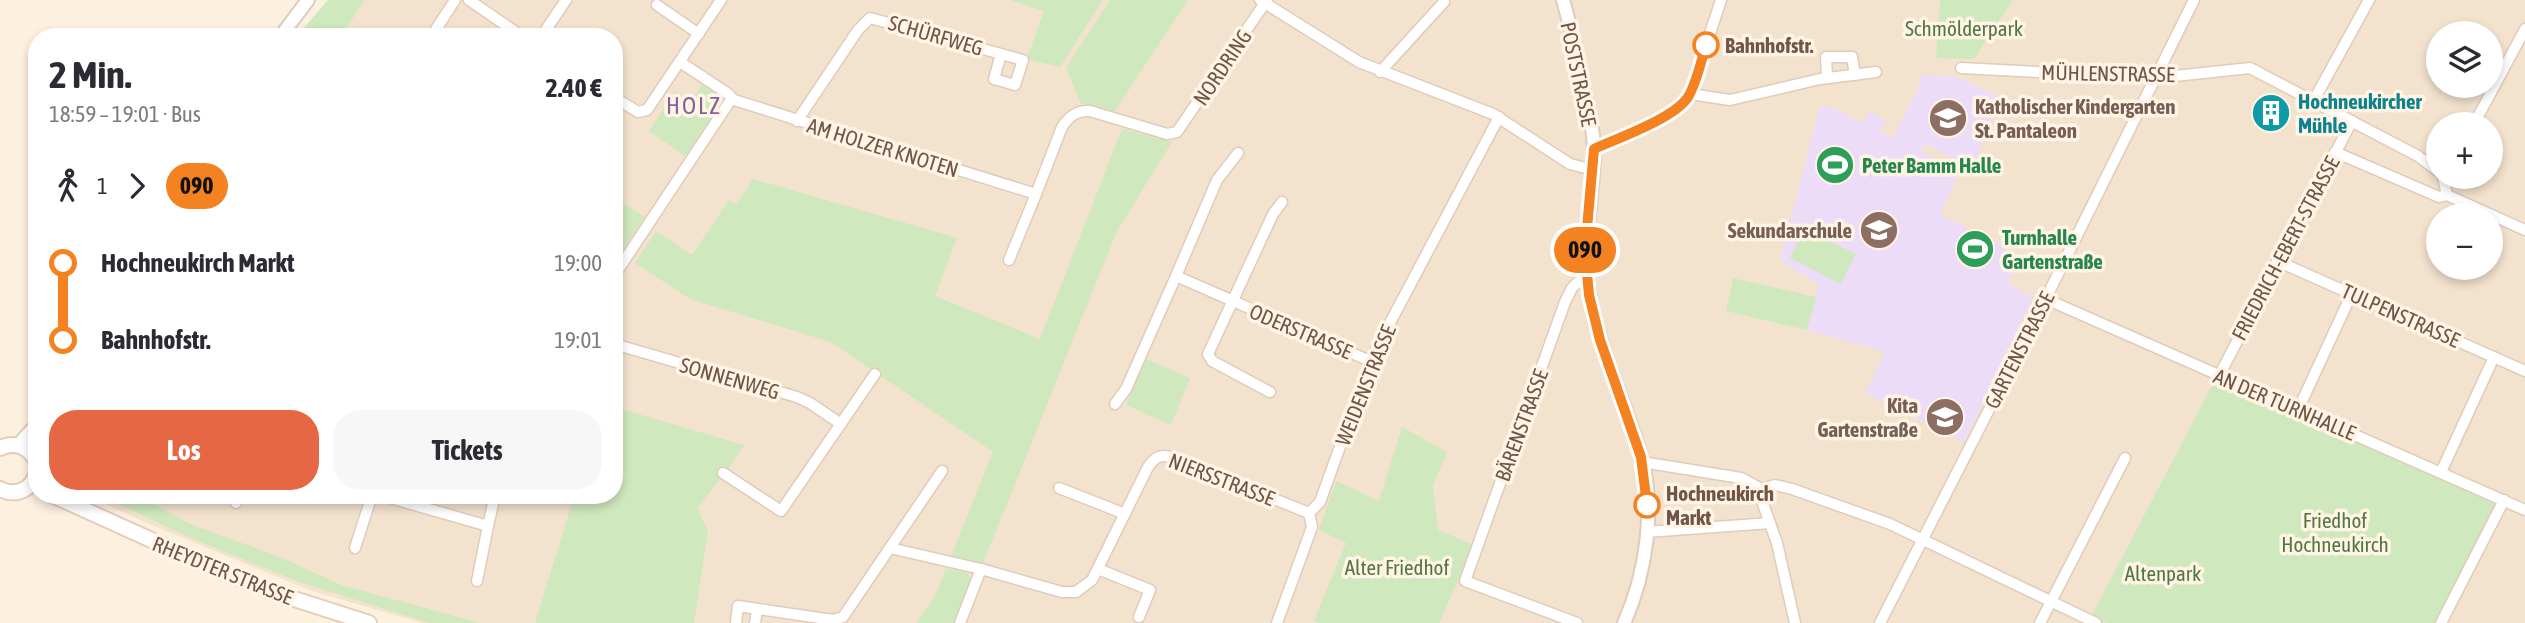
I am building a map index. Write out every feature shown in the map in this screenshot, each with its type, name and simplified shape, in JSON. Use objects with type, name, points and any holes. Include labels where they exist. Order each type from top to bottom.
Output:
[{"type":"main road","points":[[0,448],[11,444],[19,445],[28,453]]},
{"type":"main road","points":[[2,494],[18,492],[28,484]]},
{"type":"main road","name":"RHEYDTER STRASSE","points":[[74,504],[220,571],[288,597],[369,623]]},
{"type":"main road","name":"RHEYDTER STRASSE","points":[[78,504],[82,507]]},
{"type":"street","points":[[287,28],[308,0]]},
{"type":"street","points":[[437,28],[455,0]]},
{"type":"street","points":[[469,0],[510,28]]},
{"type":"street","points":[[547,28],[566,0]]},
{"type":"street","points":[[623,103],[638,112],[645,112],[721,0]]},
{"type":"street","name":"POSTSTRASSE","points":[[1563,0],[1594,149],[1586,235],[1586,274],[1597,332],[1642,462],[1647,501],[1641,569],[1624,623]]},
{"type":"street","points":[[1594,149],[1671,113],[1690,94],[1721,0]]},
{"type":"street","name":"GARTENSTRASSE","points":[[1880,623],[2046,299],[2194,0]]},
{"type":"street","points":[[2314,100],[2368,0]]},
{"type":"street","points":[[1264,1],[1352,58],[1380,72],[1499,117],[1567,162],[1593,170]]},
{"type":"street","name":"NORDRING","points":[[1035,194],[1062,127],[1078,112],[1090,111],[1175,134],[1264,1]]},
{"type":"street","points":[[1380,72],[1444,2]]},
{"type":"street","points":[[657,5],[699,34]]},
{"type":"street","name":"SCHÜRFWEG","points":[[797,121],[858,30],[870,18],[1001,54]]},
{"type":"street","points":[[2481,112],[2520,49],[2525,29]]},
{"type":"street","points":[[1827,78],[1826,57],[1852,57],[1855,75]]},
{"type":"street","name":"AM HOLZER KNOTEN","points":[[680,62],[728,94],[731,99],[1035,194]]},
{"type":"street","name":"MÜHLENSTRASSE","points":[[1961,68],[2156,78],[2250,68],[2426,162]]},
{"type":"street","points":[[1690,94],[1730,100],[1827,78],[1877,72]]},
{"type":"street","points":[[623,262],[731,99]]},
{"type":"street","name":"WEIDENSTRASSE","points":[[1277,623],[1312,527],[1309,513],[1320,502],[1370,361],[1499,117]]},
{"type":"street","name":"FRIEDRICH-EBERT-STRASSE","points":[[2218,376],[2352,121]]},
{"type":"street","points":[[2335,152],[2439,197],[2447,195],[2525,230]]},
{"type":"street","points":[[1115,404],[1126,389],[1216,183],[1238,153]]},
{"type":"street","name":"MÜHLENSTRASSE","points":[[2446,189],[2447,195]]},
{"type":"street","points":[[1009,260],[1035,194]]},
{"type":"street","name":"ODERSTRASSE","points":[[1270,392],[1212,361],[1208,356],[1273,214],[1282,202]]},
{"type":"street","name":"TULPENSTRASSE","points":[[2277,261],[2525,370]]},
{"type":"street","name":"BÄRENSTRASSE","points":[[1577,623],[1465,581],[1565,302],[1572,289],[1586,274]]},
{"type":"street","name":"ODERSTRASSE","points":[[1176,276],[1370,361]]},
{"type":"street","points":[[2298,410],[2351,293]]},
{"type":"street","name":"AN DER TURNHALLE","points":[[2046,299],[2525,510]]},
{"type":"street","name":"SONNENWEG","points":[[623,347],[802,399],[841,424]]},
{"type":"street","points":[[2441,472],[2494,357]]},
{"type":"street","points":[[723,473],[781,511],[875,374]]},
{"type":"street","points":[[19,445],[28,434]]},
{"type":"street","name":"NIERSSTRASSE","points":[[890,548],[1067,593],[1076,592],[1087,586],[1098,569],[1152,461],[1165,456],[1309,513]]},
{"type":"street","points":[[2040,623],[2125,458]]},
{"type":"street","points":[[1642,462],[1744,479],[1762,489],[1777,485],[1805,492],[1923,538],[2050,603],[2096,623]]},
{"type":"street","points":[[736,623],[738,606],[840,619],[846,614],[942,471]]},
{"type":"street","points":[[1059,488],[1125,514]]},
{"type":"street","points":[[1762,489],[1762,501],[1778,549],[1795,623]]},
{"type":"street","points":[[2441,623],[2504,500]]},
{"type":"street","points":[[355,548],[369,504]]},
{"type":"street","points":[[411,504],[488,526]]},
{"type":"street","points":[[477,581],[493,504]]},
{"type":"street","points":[[1646,532],[1770,523]]},
{"type":"street","points":[[960,623],[981,569]]},
{"type":"street","points":[[1098,569],[1150,590],[1139,617]]},
{"type":"street","points":[[755,623],[757,609]]},
{"type":"shaded area","points":[[365,0],[2525,0],[2525,623],[422,623],[309,590],[106,504],[623,504],[623,28],[346,28]]},
{"type":"shaded area","name":"Sekundarschule","points":[[1923,75],[1956,77],[2002,98],[1972,168],[1925,144],[1921,151],[1960,170],[1940,215],[2001,244],[2000,247],[2020,258],[2008,283],[2033,297],[1964,442],[1865,393],[1885,352],[1807,330],[1819,285],[1780,260],[1820,106],[1831,107],[1862,123],[1869,111],[1886,120],[1880,132],[1893,138]]},
{"type":"green space","points":[[328,0],[365,0],[346,28],[304,28]]},
{"type":"green space","points":[[1010,0],[1103,0],[1060,67],[1027,59],[1044,11]]},
{"type":"green space","points":[[1110,0],[1188,0],[1114,112],[1081,104],[1066,68]]},
{"type":"green space","name":"Schmölderpark","points":[[1940,0],[2013,0],[1974,59],[1936,58]]},
{"type":"green space","points":[[702,85],[721,97],[722,102],[685,156],[649,131],[675,91],[691,101]]},
{"type":"green space","points":[[1122,129],[1172,142],[1117,231],[983,563],[951,557],[993,452],[831,342],[690,299],[635,263],[656,231],[692,255],[729,200],[736,205],[753,179],[957,238],[935,296],[1040,339]]},
{"type":"green space","points":[[623,203],[645,217],[623,249]]},
{"type":"green space","points":[[1804,229],[1856,254],[1841,284],[1790,258]]},
{"type":"green space","points":[[1733,278],[1816,297],[1807,330],[1726,311]]},
{"type":"green space","points":[[1146,359],[1190,378],[1171,425],[1126,405]]},
{"type":"green space","name":"Friedhof Hochneukirch","points":[[2215,380],[2497,504],[2435,623],[2107,623],[2091,617]]},
{"type":"green space","points":[[623,410],[744,445],[697,508],[708,531],[694,623],[535,623],[572,504],[623,504]]},
{"type":"green space","name":"Alter Friedhof","points":[[1402,427],[1447,452],[1433,485],[1438,530],[1474,545],[1439,623],[1314,621],[1346,543],[1319,530],[1336,481],[1379,501]]},
{"type":"green space","points":[[118,504],[153,504],[190,524],[280,557],[341,585],[480,623],[430,623],[299,582],[189,537]]},
{"type":"green space","points":[[946,569],[965,572],[971,577],[972,583],[956,623],[917,623],[936,594]]},
{"type":"bus line","name":"090","points":[[1647,505],[1641,457],[1600,340],[1589,295],[1585,251],[1594,149],[1668,115],[1680,106],[1690,94],[1706,45]]},
{"type":"place","name":"Bahnhofstr.","points":[[1706,45]]},
{"type":"place","name":"Hochneukircher Mühle","points":[[2271,113]]},
{"type":"place","name":"Katholischer Kindergarten St. Pantaleon","points":[[1948,118]]},
{"type":"place","name":"Peter Bamm Halle","points":[[1835,165]]},
{"type":"place","name":"Sekundarschule","points":[[1879,230]]},
{"type":"place","name":"Turnhalle Gartenstraße","points":[[1975,249]]},
{"type":"place","name":"Kita Gartenstraße","points":[[1945,417]]},
{"type":"place","name":"Hochneukirch Markt","points":[[1647,505]]},
{"type":"district","name":"HOLZ","points":[[694,105]]},
{"type":"park label","name":"Altenpark","points":[[2163,573]]}]
